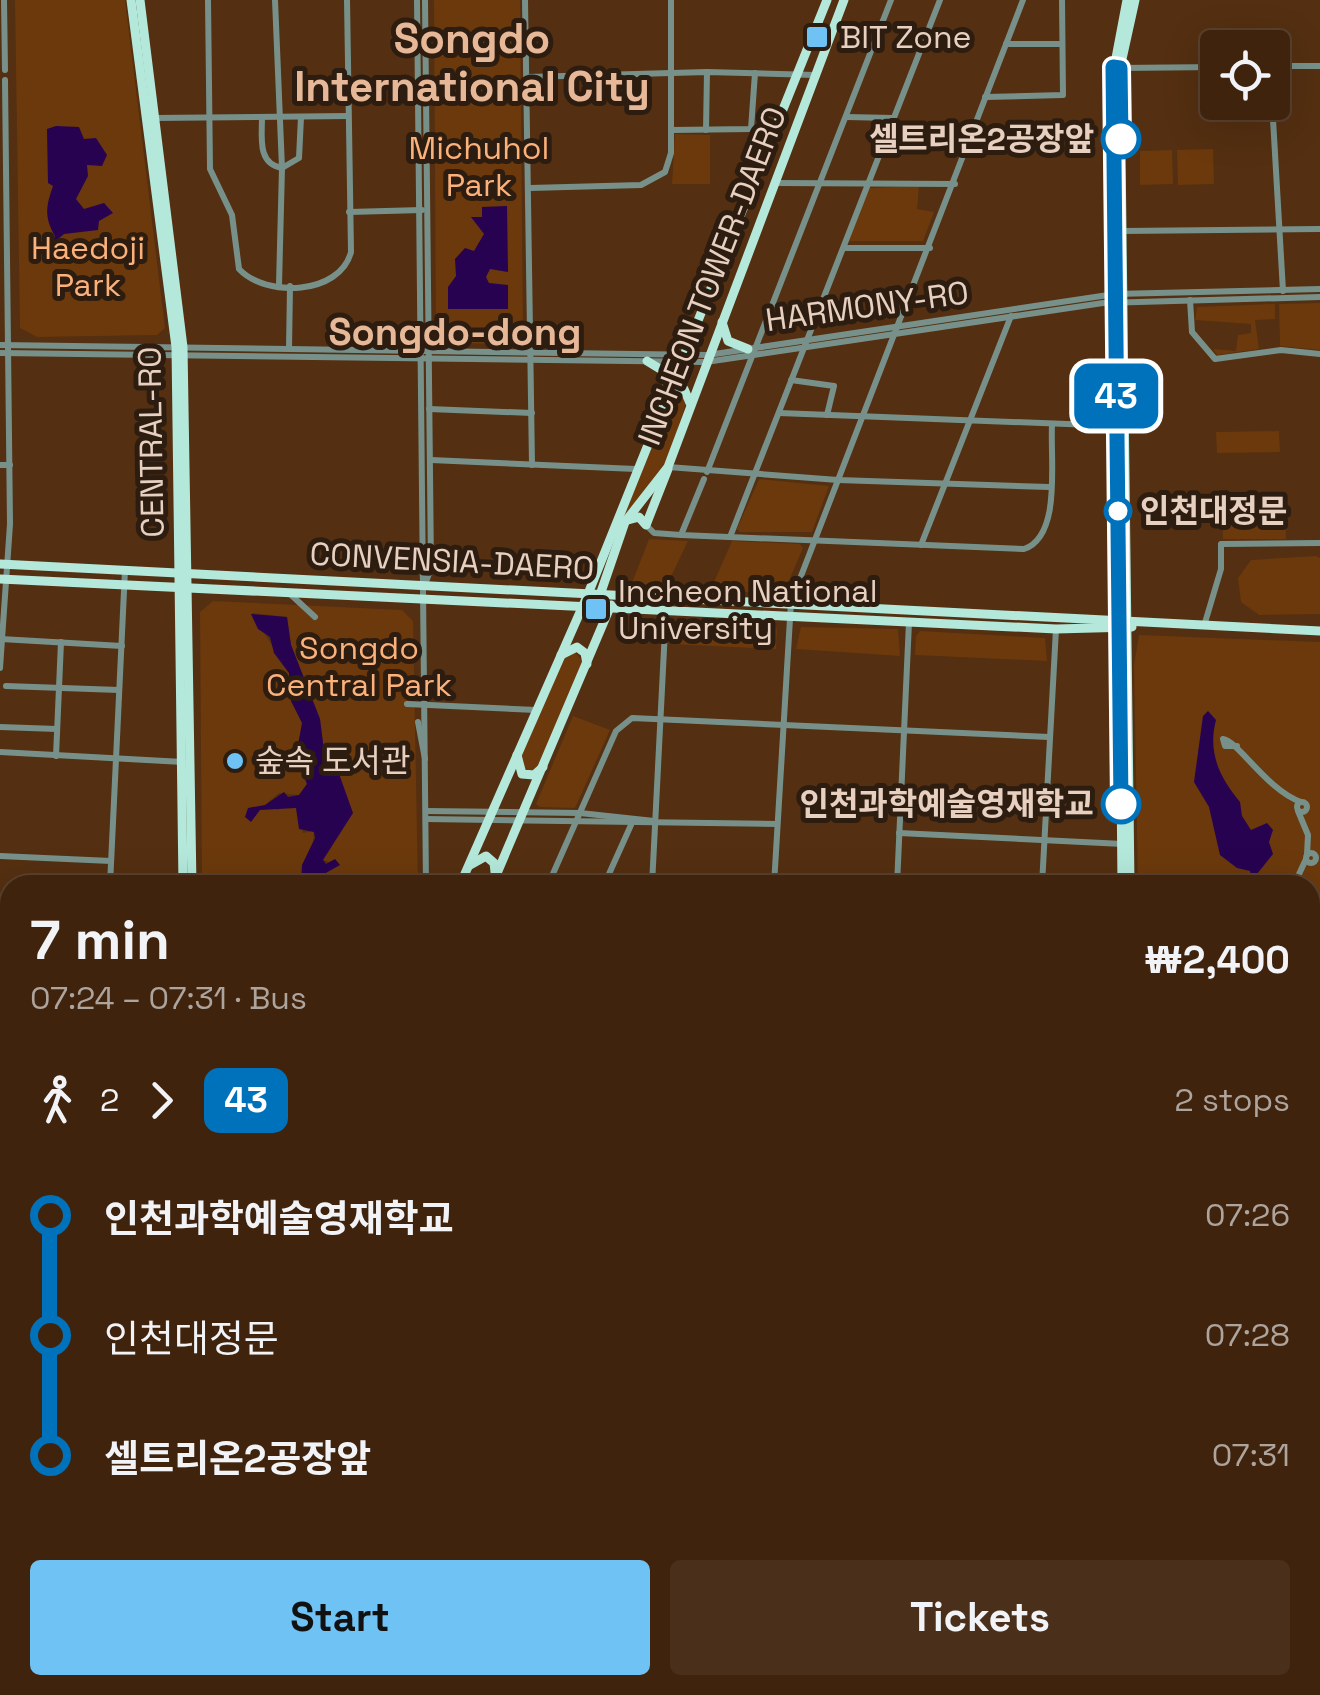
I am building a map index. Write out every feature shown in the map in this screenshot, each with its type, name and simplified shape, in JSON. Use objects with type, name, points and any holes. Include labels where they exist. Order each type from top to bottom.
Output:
[{"type":"main road","name":"CENTRAL-RO","points":[[131,0],[152,118]]},
{"type":"main road","name":"CENTRAL-RO","points":[[140,0],[179,350],[192,875]]},
{"type":"main road","name":"INCHEON TOWER-DAERO","points":[[593,594],[636,469],[703,313],[826,0]]},
{"type":"main road","name":"INCHEON TOWER-DAERO","points":[[464,875],[582,606],[593,594],[625,522],[668,467],[772,182],[844,0]]},
{"type":"main road","points":[[1126,875],[1116,67],[1127,0]]},
{"type":"main road","points":[[1119,297],[1122,231],[1116,67],[1135,0]]},
{"type":"main road","points":[[703,313],[708,326],[721,320],[728,341],[752,350]]},
{"type":"main road","points":[[647,361],[664,372],[668,396]]},
{"type":"main road","points":[[668,396],[675,389],[684,389],[690,397],[688,410]]},
{"type":"main road","points":[[625,522],[646,520],[668,467]]},
{"type":"main road","name":"CONVENSIA-DAERO","points":[[5,564],[1094,617],[1123,625],[1320,633]]},
{"type":"main road","points":[[49,566],[38,574],[50,581]]},
{"type":"main road","points":[[4,579],[183,589]]},
{"type":"main road","name":"CONVENSIA-DAERO","points":[[183,589],[1056,629],[1204,626],[1320,633]]},
{"type":"main road","points":[[496,875],[614,608],[593,594]]},
{"type":"main road","points":[[748,600],[760,608],[748,614]]},
{"type":"main road","points":[[1094,617],[1099,624],[1094,630]]},
{"type":"main road","points":[[559,657],[579,648],[587,658],[586,671]]},
{"type":"main road","points":[[517,753],[517,766],[522,774],[534,775],[544,767]]},
{"type":"main road","name":"CENTRAL-RO","points":[[183,875],[188,763]]},
{"type":"main road","points":[[468,866],[478,858],[488,857],[495,865],[494,875]]},
{"type":"street","points":[[4,0],[5,70]]},
{"type":"street","points":[[208,0],[211,176],[232,214],[236,263],[256,282],[290,286],[324,284],[340,274],[350,252],[347,0]]},
{"type":"street","points":[[275,0],[282,168],[279,285]]},
{"type":"street","points":[[417,0],[427,461],[426,875]]},
{"type":"street","points":[[423,210],[425,0]]},
{"type":"street","points":[[525,0],[532,465]]},
{"type":"street","points":[[530,188],[652,182],[670,160],[672,0]]},
{"type":"street","points":[[681,535],[891,0]]},
{"type":"street","points":[[730,537],[940,0]]},
{"type":"street","points":[[774,875],[787,617],[791,602],[1023,0]]},
{"type":"street","points":[[985,97],[1062,95],[1062,0]]},
{"type":"street","points":[[1006,44],[1062,44]]},
{"type":"street","points":[[1290,66],[1320,66]]},
{"type":"street","points":[[1116,67],[1200,67]]},
{"type":"street","points":[[528,77],[706,72],[814,76]]},
{"type":"street","points":[[706,72],[706,130]]},
{"type":"street","points":[[672,130],[753,128],[755,73]]},
{"type":"street","points":[[0,668],[10,466],[4,262],[6,80]]},
{"type":"street","points":[[152,118],[348,116]]},
{"type":"street","points":[[262,117],[264,157],[282,168]]},
{"type":"street","points":[[282,168],[299,158],[301,117]]},
{"type":"street","points":[[846,117],[893,118]]},
{"type":"street","points":[[1273,120],[1283,294]]},
{"type":"street","points":[[772,182],[954,184]]},
{"type":"street","points":[[348,212],[423,210]]},
{"type":"street","points":[[1122,231],[1320,229]]},
{"type":"street","points":[[844,248],[930,248]]},
{"type":"street","points":[[290,286],[290,349]]},
{"type":"street","name":"HARMONY-RO","points":[[1119,297],[1190,300],[1320,289]]},
{"type":"street","name":"HARMONY-RO","points":[[5,349],[707,358],[1119,297],[1320,297]]},
{"type":"street","points":[[1190,300],[1193,335],[1215,359],[1281,350],[1320,354]]},
{"type":"street","points":[[921,545],[1012,314]]},
{"type":"street","name":"HARMONY-RO","points":[[179,350],[425,354]]},
{"type":"street","points":[[425,354],[427,461]]},
{"type":"street","name":"HARMONY-RO","points":[[532,355],[647,361],[684,358]]},
{"type":"street","points":[[791,380],[834,386],[827,415]]},
{"type":"street","points":[[429,409],[532,413]]},
{"type":"street","points":[[779,413],[1120,426]]},
{"type":"street","points":[[646,520],[654,533],[681,535],[1030,546],[1048,527],[1052,425]]},
{"type":"street","points":[[427,461],[636,469]]},
{"type":"street","points":[[0,466],[10,466]]},
{"type":"street","points":[[668,467],[706,476],[755,474],[1049,487]]},
{"type":"street","points":[[1204,626],[1222,569],[1221,544],[1316,543]]},
{"type":"street","points":[[111,875],[125,569]]},
{"type":"street","points":[[288,593],[315,617]]},
{"type":"street","points":[[652,875],[666,610]]},
{"type":"street","points":[[897,875],[909,622]]},
{"type":"street","points":[[1042,875],[1056,629]]},
{"type":"street","points":[[1,639],[122,646]]},
{"type":"street","points":[[56,756],[61,642]]},
{"type":"street","points":[[6,686],[120,690]]},
{"type":"street","points":[[407,704],[536,710]]},
{"type":"street","points":[[553,875],[616,731],[632,718],[1048,737]]},
{"type":"street","points":[[418,722],[419,745],[426,761]]},
{"type":"street","points":[[0,727],[57,729]]},
{"type":"street","points":[[1237,746],[1264,780],[1305,809],[1313,857]]},
{"type":"street","points":[[0,752],[188,763]]},
{"type":"street","points":[[523,816],[580,813],[647,817],[655,822]]},
{"type":"street","points":[[426,815],[523,816],[631,825],[777,824]]},
{"type":"street","points":[[608,875],[631,825]]},
{"type":"street","points":[[899,833],[1125,844]]},
{"type":"street","points":[[0,856],[112,861]]},
{"type":"green space","name":"Haedoji Park","points":[[15,0],[125,0],[165,328],[157,335],[37,337],[20,328]]},
{"type":"green space","name":"Michuhol Park","points":[[434,0],[520,0],[523,335],[515,344],[447,343],[436,333]]},
{"type":"green space","points":[[675,134],[710,135],[710,184],[672,184]]},
{"type":"green space","points":[[1213,149],[1214,184],[1178,185],[1177,150]]},
{"type":"green space","points":[[1172,150],[1173,184],[1140,185],[1140,151]]},
{"type":"green space","points":[[919,186],[917,209],[934,212],[923,241],[849,241],[868,188]]},
{"type":"green space","points":[[1320,303],[1320,350],[1280,346],[1279,304]]},
{"type":"green space","points":[[1275,304],[1275,319],[1255,320],[1259,349],[1217,355],[1213,349],[1236,351],[1238,335],[1251,333],[1251,324],[1195,320],[1197,307]]},
{"type":"green space","points":[[676,390],[688,397],[666,464],[621,521]]},
{"type":"green space","points":[[1279,431],[1280,452],[1217,453],[1216,432]]},
{"type":"green space","points":[[759,479],[829,486],[812,532],[737,529]]},
{"type":"green space","points":[[1285,512],[1286,539],[1223,539],[1222,514]]},
{"type":"green space","points":[[649,539],[688,541],[666,587],[632,583]]},
{"type":"green space","points":[[732,541],[800,544],[803,548],[788,583],[778,593],[710,591]]},
{"type":"green space","points":[[1320,558],[1320,614],[1259,615],[1241,602],[1238,578],[1251,560]]},
{"type":"green space","name":"Songdo Central Park","points":[[213,601],[402,610],[413,621],[418,875],[323,875],[339,865],[323,860],[338,771],[324,751],[320,719],[291,645],[287,617],[252,613],[289,673],[291,701],[303,723],[296,753],[307,784],[299,795],[279,793],[265,805],[278,810],[284,806],[274,805],[279,798],[293,798],[285,805],[296,808],[303,833],[313,831],[313,843],[303,875],[202,875],[200,612]]},
{"type":"green space","points":[[676,619],[772,625],[777,629],[776,649],[671,644]]},
{"type":"green space","points":[[801,627],[898,629],[900,656],[796,649]]},
{"type":"green space","points":[[920,631],[1045,638],[1047,661],[915,655]]},
{"type":"green space","points":[[1139,635],[1320,642],[1320,875],[1138,875],[1134,665]]},
{"type":"green space","points":[[574,651],[583,662],[538,767],[527,773],[519,758],[566,654]]},
{"type":"green space","points":[[573,716],[610,730],[575,808],[540,807],[536,804]]},
{"type":"shaded area","points":[[79,127],[84,139],[96,138],[107,155],[102,166],[87,165],[88,176],[76,199],[84,209],[104,203],[113,213],[99,221],[98,230],[64,234],[52,244],[55,236],[47,211],[53,186],[48,183],[47,129]]},
{"type":"shaded area","points":[[507,206],[508,272],[490,269],[486,277],[489,283],[508,285],[508,309],[448,309],[448,287],[456,276],[455,259],[465,248],[474,251],[484,234],[471,217],[482,217],[482,207]]},
{"type":"shaded area","points":[[251,614],[287,617],[291,645],[320,719],[324,751],[338,771],[353,813],[323,860],[326,864],[335,859],[340,865],[323,875],[302,875],[315,838],[314,832],[299,829],[296,808],[260,810],[251,822],[245,817],[248,808],[265,805],[284,792],[288,797],[299,795],[307,784],[296,756],[302,723],[291,701],[289,673],[274,653],[270,637],[258,629]]},
{"type":"shaded area","points":[[1208,711],[1216,720],[1215,755],[1227,784],[1240,802],[1242,816],[1251,830],[1267,823],[1273,830],[1269,842],[1273,854],[1257,875],[1237,868],[1220,855],[1209,807],[1194,782],[1203,716]]},
{"type":"bus line","name":"43","points":[[1121,139],[1120,68],[1113,67],[1121,804]]},
{"type":"place","name":"BIT Zone","points":[[817,37]]},
{"type":"place","name":"셀트리온2공장앞","points":[[1121,139]]},
{"type":"place","name":"인천대정문","points":[[1118,511]]},
{"type":"place","name":"Incheon National University","points":[[596,609]]},
{"type":"place","name":"숲속 도서관","points":[[235,761]]},
{"type":"place","name":"인천과학예술영재학교","points":[[1121,804]]},
{"type":"district","name":"Songdo International City","points":[[472,62]]},
{"type":"district","name":"Songdo-dong","points":[[455,332]]}]
